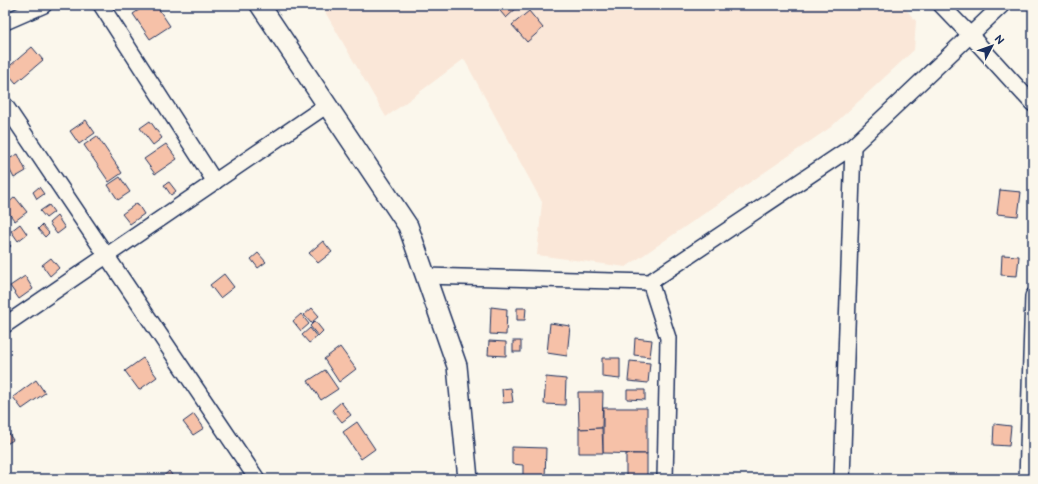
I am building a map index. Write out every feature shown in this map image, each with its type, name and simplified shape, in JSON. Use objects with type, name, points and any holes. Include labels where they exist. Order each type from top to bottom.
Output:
[{"type":"street","points":[[5,22],[44,5]]},
{"type":"street","points":[[101,5],[215,182]]},
{"type":"street","points":[[260,5],[408,226],[457,366],[468,479]]},
{"type":"street","points":[[941,5],[1033,104]]},
{"type":"street","points":[[425,276],[650,282],[853,146],[1002,5]]},
{"type":"street","points":[[5,105],[257,479]]},
{"type":"street","points":[[6,323],[327,105]]},
{"type":"street","points":[[842,479],[853,146]]},
{"type":"street","points":[[650,282],[668,338],[665,479]]},
{"type":"street","points":[[1027,479],[1033,296]]},
{"type":"shaded area","points":[[321,5],[902,5],[916,21],[914,50],[831,127],[626,267],[537,255],[542,202],[464,59],[386,117]]},
{"type":"building","points":[[146,5],[156,5],[170,26],[150,39],[133,14]]},
{"type":"building","points":[[495,5],[520,5],[506,18]]},
{"type":"building","points":[[529,11],[543,28],[527,42],[512,25]]},
{"type":"building","points":[[32,47],[43,60],[16,83],[5,70]]},
{"type":"building","points":[[86,120],[95,133],[79,144],[70,131]]},
{"type":"building","points":[[150,121],[162,138],[153,145],[140,128]]},
{"type":"building","points":[[97,136],[122,173],[109,182],[84,145]]},
{"type":"building","points":[[166,144],[177,159],[155,174],[144,159]]},
{"type":"building","points":[[18,154],[26,171],[14,178],[5,161]]},
{"type":"building","points":[[120,177],[130,192],[118,200],[108,185]]},
{"type":"building","points":[[169,182],[176,191],[171,195],[164,185]]},
{"type":"building","points":[[39,187],[44,194],[37,199],[33,192]]},
{"type":"building","points":[[1000,190],[1021,192],[1018,216],[997,214]]},
{"type":"building","points":[[15,197],[27,212],[15,221],[5,209],[5,206]]},
{"type":"building","points":[[137,203],[144,214],[130,224],[122,214]]},
{"type":"building","points":[[49,205],[54,212],[46,218],[40,211]]},
{"type":"building","points":[[57,216],[65,228],[57,234],[49,223]]},
{"type":"building","points":[[20,224],[27,234],[18,241],[11,231]]},
{"type":"building","points":[[42,225],[49,233],[45,237],[38,229]]},
{"type":"building","points":[[5,240],[11,246],[5,251]]},
{"type":"building","points":[[323,241],[332,252],[318,263],[309,253]]},
{"type":"building","points":[[258,253],[266,262],[258,268],[251,259]]},
{"type":"building","points":[[1002,255],[1019,256],[1017,276],[1001,275]]},
{"type":"building","points":[[51,258],[59,268],[50,276],[42,265]]},
{"type":"building","points":[[224,274],[234,287],[220,298],[210,285]]},
{"type":"building","points":[[25,276],[33,289],[19,299],[10,286]]},
{"type":"building","points":[[491,307],[507,309],[506,335],[490,334]]},
{"type":"building","points":[[312,308],[319,316],[311,323],[304,315]]},
{"type":"building","points":[[517,308],[526,308],[525,320],[517,320]]},
{"type":"building","points":[[301,314],[309,324],[301,331],[293,321]]},
{"type":"building","points":[[315,321],[323,331],[318,336],[310,326]]},
{"type":"building","points":[[550,323],[570,326],[567,356],[547,353]]},
{"type":"building","points":[[310,328],[317,337],[309,343],[302,335]]},
{"type":"building","points":[[635,338],[652,340],[650,357],[634,355]]},
{"type":"building","points":[[489,341],[506,342],[506,356],[488,355]]},
{"type":"building","points":[[513,341],[521,341],[521,352],[513,352]]},
{"type":"building","points":[[340,347],[356,369],[339,382],[324,359]]},
{"type":"building","points":[[143,358],[157,377],[139,390],[125,371]]},
{"type":"building","points":[[602,358],[620,358],[620,379],[602,377]]},
{"type":"building","points":[[630,361],[650,363],[648,383],[628,381]]},
{"type":"building","points":[[325,370],[338,389],[321,400],[308,381]]},
{"type":"building","points":[[546,377],[566,379],[565,405],[544,404]]},
{"type":"building","points":[[36,380],[45,393],[22,409],[13,397]]},
{"type":"building","points":[[511,388],[513,402],[503,403],[502,389]]},
{"type":"building","points":[[627,390],[645,390],[645,400],[627,399]]},
{"type":"building","points":[[578,392],[603,392],[602,428],[579,429]]},
{"type":"building","points":[[341,402],[351,415],[342,422],[332,410]]},
{"type":"building","points":[[603,408],[647,408],[647,454],[603,453]]},
{"type":"building","points":[[194,414],[204,428],[193,435],[183,422]]},
{"type":"building","points":[[357,422],[375,449],[361,459],[343,432]]},
{"type":"building","points":[[994,424],[1011,426],[1009,446],[993,445]]},
{"type":"building","points":[[5,428],[13,440],[5,445]]},
{"type":"building","points":[[602,428],[603,453],[579,453],[579,429]]},
{"type":"building","points":[[512,447],[546,448],[545,479],[523,479],[523,465],[512,464]]},
{"type":"building","points":[[626,454],[647,454],[647,479],[626,479]]},
{"type":"building","points":[[169,471],[175,479],[160,479]]}]
